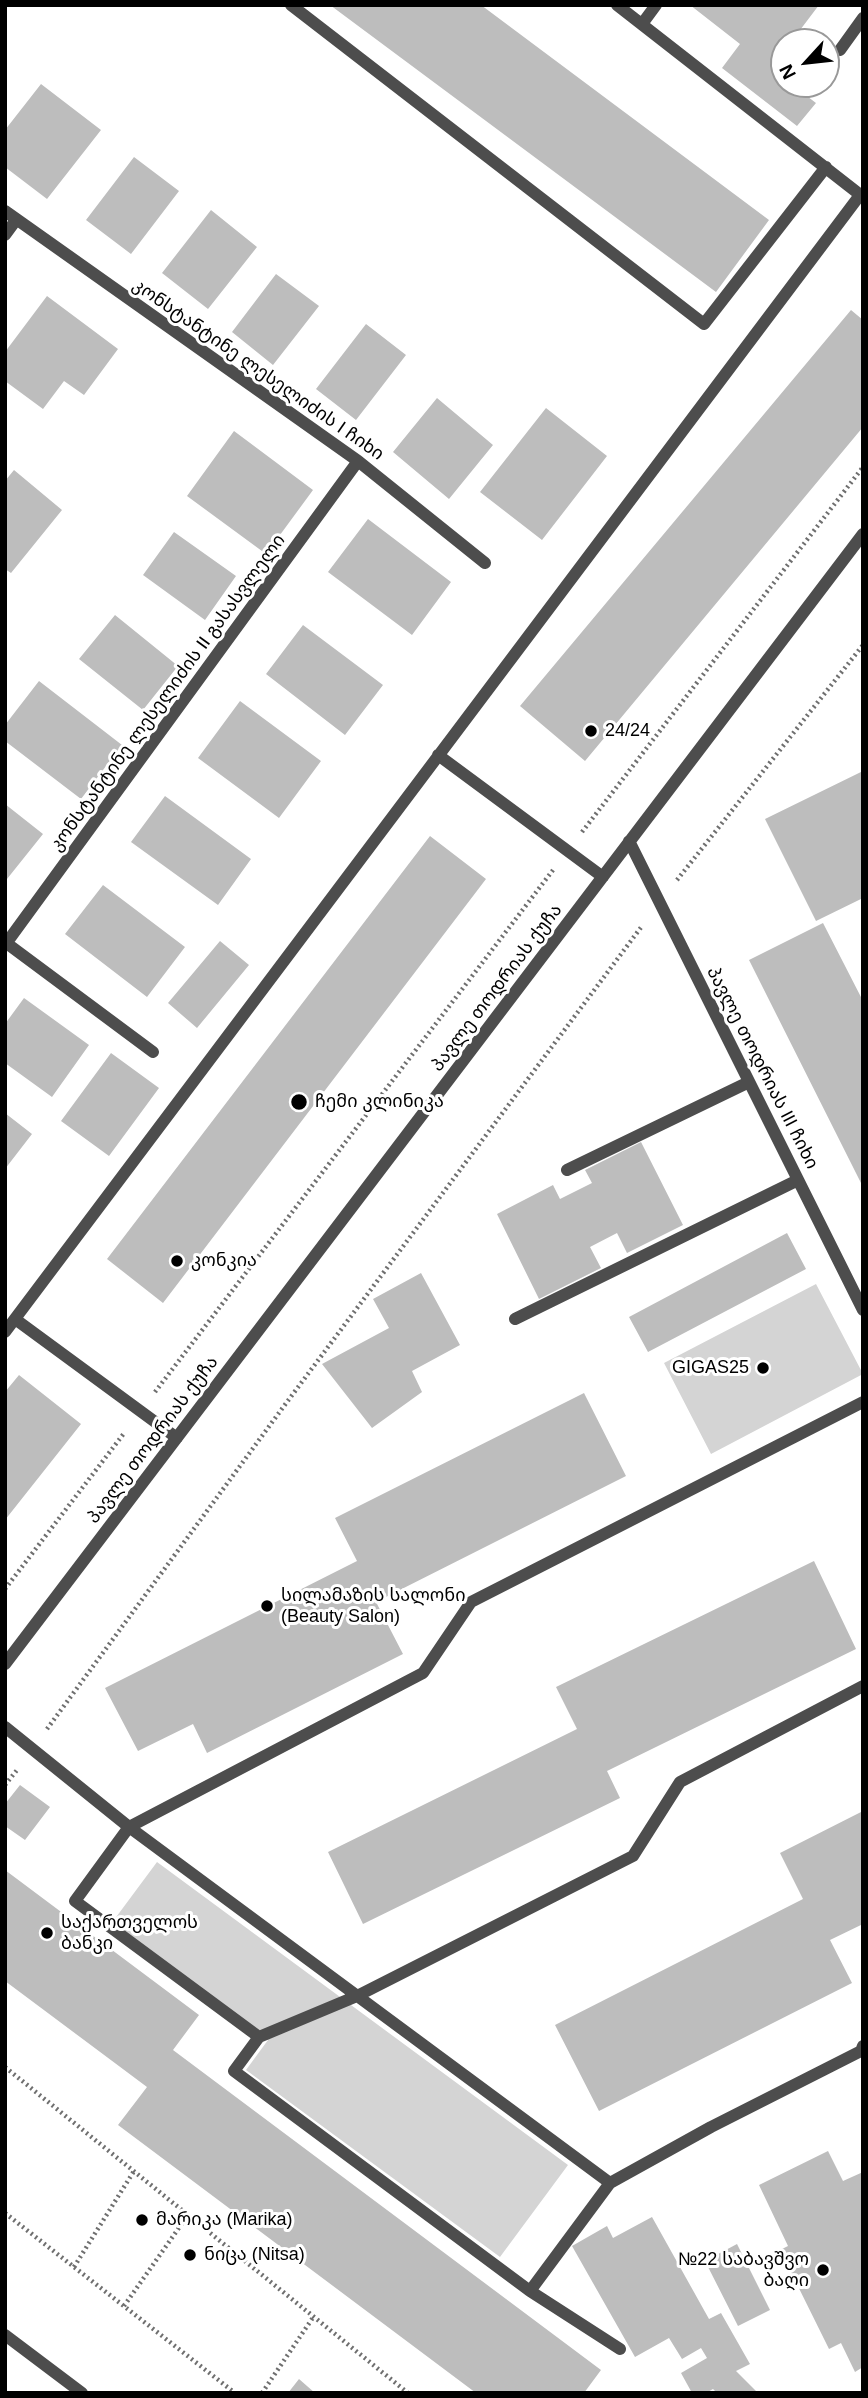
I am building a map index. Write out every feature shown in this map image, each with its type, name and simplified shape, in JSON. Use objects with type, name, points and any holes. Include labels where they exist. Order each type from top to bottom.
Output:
[{"type":"street","points":[[291,5],[705,324],[826,167]]},
{"type":"street","points":[[5,1332],[861,196],[617,5]]},
{"type":"street","points":[[642,24],[656,5]]},
{"type":"street","points":[[840,50],[863,19]]},
{"type":"street","points":[[5,235],[10,216]]},
{"type":"street","name":"კონსტანტინე ლესელიძის I ჩიხი","points":[[10,216],[358,461],[485,563]]},
{"type":"street","name":"კონსტანტინე ლესელიძის II გასასვლელი","points":[[6,943],[358,461]]},
{"type":"street","name":"პავლე თოდრიას ქუჩა","points":[[5,1664],[863,534]]},
{"type":"street","points":[[438,755],[603,877]]},
{"type":"street","name":"პავლე თოდრიას III ჩიხი","points":[[629,841],[863,1310]]},
{"type":"street","points":[[6,943],[153,1052]]},
{"type":"street","points":[[567,1170],[749,1082]]},
{"type":"street","points":[[515,1320],[798,1180]]},
{"type":"street","points":[[15,1320],[177,1438]]},
{"type":"street","points":[[259,2037],[75,1901],[129,1828],[423,1673],[471,1602],[863,1402]]},
{"type":"street","points":[[620,2349],[530,2291],[234,2071],[259,2037],[357,1996],[633,1856],[680,1782],[863,1686]]},
{"type":"street","points":[[5,1727],[129,1828],[610,2183]]},
{"type":"street","points":[[530,2291],[610,2183],[711,2127],[861,2051],[863,2046]]},
{"type":"street","points":[[5,2335],[82,2393]]},
{"type":"path","points":[[5,1589],[863,467]]},
{"type":"path","points":[[5,1785],[660,902],[863,645]]},
{"type":"path","points":[[5,2067],[314,2316],[400,2390],[408,2393]]},
{"type":"path","points":[[74,2267],[134,2171]]},
{"type":"path","points":[[5,2213],[235,2393]]},
{"type":"path","points":[[124,2306],[187,2215]]},
{"type":"path","points":[[262,2393],[314,2316]]},
{"type":"shaded area","name":"GIGAS25","points":[[816,1284],[863,1374],[711,1454],[664,1363]]},
{"type":"shaded area","points":[[157,1862],[568,2165],[500,2257],[246,2070],[268,2040],[111,1924]]},
{"type":"building","points":[[330,5],[481,5],[769,220],[716,292]]},
{"type":"building","points":[[690,5],[819,5],[802,28],[770,28],[770,98],[809,98],[816,103],[797,126],[722,68],[740,44]]},
{"type":"building","points":[[41,84],[101,130],[47,199],[5,167],[5,130]]},
{"type":"building","points":[[134,157],[179,191],[131,254],[86,220]]},
{"type":"building","points":[[211,210],[257,247],[208,309],[162,273]]},
{"type":"building","points":[[276,274],[319,306],[273,365],[232,332]]},
{"type":"building","points":[[47,296],[118,349],[84,395],[64,381],[43,409],[5,381],[5,352]]},
{"type":"building","points":[[851,310],[863,320],[863,427],[585,761],[520,706]]},
{"type":"building","points":[[366,324],[406,355],[356,420],[316,389]]},
{"type":"building","points":[[437,398],[493,445],[449,499],[393,452]]},
{"type":"building","points":[[546,408],[607,456],[542,540],[480,492]]},
{"type":"building","points":[[234,431],[313,490],[266,554],[187,496]]},
{"type":"building","points":[[14,470],[62,510],[11,573],[5,569],[5,481]]},
{"type":"building","points":[[368,519],[451,582],[412,635],[328,572]]},
{"type":"building","points":[[174,532],[236,576],[205,620],[143,575]]},
{"type":"building","points":[[115,615],[178,666],[143,710],[79,659]]},
{"type":"building","points":[[303,625],[383,685],[345,735],[266,674]]},
{"type":"building","points":[[39,681],[122,745],[81,799],[5,741],[5,725]]},
{"type":"building","points":[[240,701],[321,761],[279,818],[198,758]]},
{"type":"building","points":[[863,771],[863,898],[816,921],[765,819]]},
{"type":"building","points":[[165,796],[251,859],[218,905],[131,842]]},
{"type":"building","points":[[5,804],[43,834],[7,879],[5,878]]},
{"type":"building","points":[[430,836],[486,879],[163,1303],[107,1259]]},
{"type":"building","points":[[103,885],[185,947],[147,997],[65,934]]},
{"type":"building","points":[[823,923],[863,1001],[863,1187],[749,960]]},
{"type":"building","points":[[220,941],[249,965],[197,1028],[168,1003]]},
{"type":"building","points":[[24,998],[89,1045],[52,1097],[5,1063],[5,1024]]},
{"type":"building","points":[[111,1053],[159,1088],[109,1156],[61,1121]]},
{"type":"building","points":[[5,1113],[32,1134],[5,1169]]},
{"type":"building","points":[[641,1142],[683,1225],[627,1253],[617,1233],[590,1247],[601,1268],[539,1299],[497,1214],[553,1185],[560,1199],[592,1183],[585,1170]]},
{"type":"building","points":[[787,1233],[806,1269],[648,1352],[629,1317]]},
{"type":"building","points":[[421,1273],[460,1345],[412,1371],[422,1392],[372,1428],[322,1364],[389,1328],[373,1299]]},
{"type":"building","points":[[19,1375],[81,1424],[5,1520],[5,1392]]},
{"type":"building","points":[[584,1393],[626,1476],[376,1602],[403,1654],[207,1753],[193,1724],[138,1751],[105,1688],[357,1561],[335,1518]]},
{"type":"building","points":[[814,1561],[856,1649],[607,1771],[620,1798],[363,1924],[328,1852],[577,1729],[556,1687]]},
{"type":"building","points":[[20,1785],[50,1807],[25,1840],[5,1826],[5,1804]]},
{"type":"building","points":[[863,1811],[863,1924],[830,1940],[852,1983],[599,2111],[555,2025],[803,1899],[780,1853]]},
{"type":"building","points":[[5,1870],[199,2015],[173,2050],[601,2370],[584,2393],[476,2393],[118,2125],[147,2087],[5,1981]]},
{"type":"building","points":[[828,2151],[843,2181],[863,2172],[863,2367],[855,2372],[841,2343],[829,2349],[780,2250],[788,2246],[759,2185]]},
{"type":"building","points":[[652,2217],[709,2319],[721,2313],[750,2364],[736,2371],[758,2393],[717,2393],[713,2389],[706,2393],[692,2393],[681,2373],[707,2358],[701,2348],[682,2359],[669,2338],[635,2357],[572,2246],[607,2226],[613,2238]]},
{"type":"building","points":[[737,2244],[770,2310],[738,2326],[705,2261]]},
{"type":"building","points":[[299,2379],[315,2393],[288,2393]]},
{"type":"place","name":"24/24","points":[[591,731]]},
{"type":"place","name":"ჩემი კლინიკა","points":[[299,1102]]},
{"type":"place","name":"კონკია","points":[[177,1261]]},
{"type":"place","name":"GIGAS25","points":[[763,1368]]},
{"type":"place","name":"სილამაზის სალონი (Beauty Salon)","points":[[267,1606]]},
{"type":"place","name":"საქართველოს ბანკი","points":[[47,1933]]},
{"type":"place","name":"მარიკა (Marika)","points":[[142,2220]]},
{"type":"place","name":"ნიცა (Nitsa)","points":[[190,2255]]},
{"type":"place","name":"№22 საბავშვო ბაღი","points":[[823,2270]]}]
